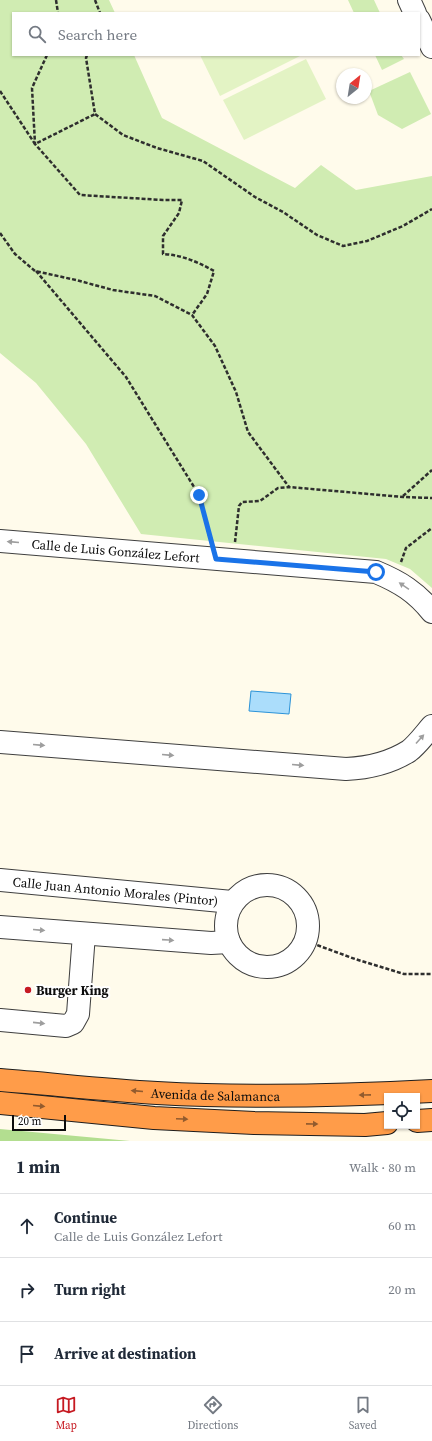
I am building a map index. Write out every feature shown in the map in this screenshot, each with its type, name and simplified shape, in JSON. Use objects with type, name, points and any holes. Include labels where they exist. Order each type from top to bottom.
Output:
[{"type":"highway","name":"Avenida de Salamanca","points":[[0,1080],[157,1093],[369,1095],[432,1091]]},
{"type":"highway","name":"Avenida de Salamanca","points":[[0,1103],[154,1118],[254,1123],[357,1125],[384,1123]]},
{"type":"highway","points":[[420,1121],[432,1120]]},
{"type":"street","points":[[409,0],[415,12]]},
{"type":"street","points":[[420,22],[432,47]]},
{"type":"street","name":"Calle de Luis González Lefort","points":[[0,541],[376,572],[392,578],[422,599],[432,612]]},
{"type":"street","points":[[0,742],[346,769],[384,763],[410,750],[432,726]]},
{"type":"street","name":"Calle Juan Antonio Morales (Pintor)","points":[[0,880],[232,902]]},
{"type":"street","name":"Calle Juan Antonio Morales (Pintor)","points":[[264,884],[278,886],[291,892],[301,901],[307,914],[309,928],[306,941],[298,953],[288,962],[275,967],[261,967],[248,963],[236,954],[229,942],[226,930],[226,917],[232,902],[239,894],[251,887],[264,884]]},
{"type":"street","points":[[0,927],[211,943],[229,942]]},
{"type":"street","points":[[0,1020],[66,1026],[73,1023],[78,1014],[84,934]]},
{"type":"path","points":[[56,0],[58,12]]},
{"type":"path","points":[[95,0],[100,12]]},
{"type":"path","points":[[35,144],[32,88],[46,56]]},
{"type":"path","points":[[87,56],[95,114],[123,135],[157,148],[203,161],[255,197],[283,212],[317,234],[343,246],[367,241],[403,226],[432,208]]},
{"type":"path","points":[[0,91],[35,144],[80,195],[182,200],[179,213],[163,236],[163,254],[174,254],[194,261],[214,271],[207,294],[192,315]]},
{"type":"path","points":[[35,144],[95,114]]},
{"type":"path","points":[[0,233],[15,254],[35,271],[126,377],[199,495],[224,560]]},
{"type":"path","points":[[35,271],[113,290],[155,296],[192,315],[215,346],[236,392],[248,432],[289,487]]},
{"type":"path","points":[[403,497],[432,470]]},
{"type":"path","points":[[224,560],[239,506],[242,502],[260,501],[278,488],[289,487],[403,497],[432,497]]},
{"type":"path","points":[[392,578],[406,548],[432,528]]},
{"type":"path","points":[[306,941],[355,959],[404,974],[432,974]]},
{"type":"green space","points":[[0,0],[109,0],[115,12],[12,12],[12,56],[134,56],[162,118],[295,188],[321,165],[356,190],[432,176],[432,588],[410,569],[386,559],[141,534],[86,444],[36,383],[0,353]]},
{"type":"green space","points":[[348,0],[374,0],[380,12],[354,12]]},
{"type":"green space","points":[[200,56],[300,56],[220,96]]},
{"type":"green space","points":[[375,56],[402,56],[404,59],[382,70]]},
{"type":"green space","points":[[306,59],[326,99],[244,140],[223,100]]},
{"type":"green space","points":[[410,72],[431,114],[402,129],[378,115],[372,99],[372,90]]},
{"type":"green space","points":[[0,1129],[130,1141],[0,1141]]},
{"type":"water","points":[[251,691],[291,694],[289,714],[249,711]]},
{"type":"place","name":"Burger King","points":[[28,990]]},
{"type":"route","points":[[199,495],[216,559],[376,572]]}]
